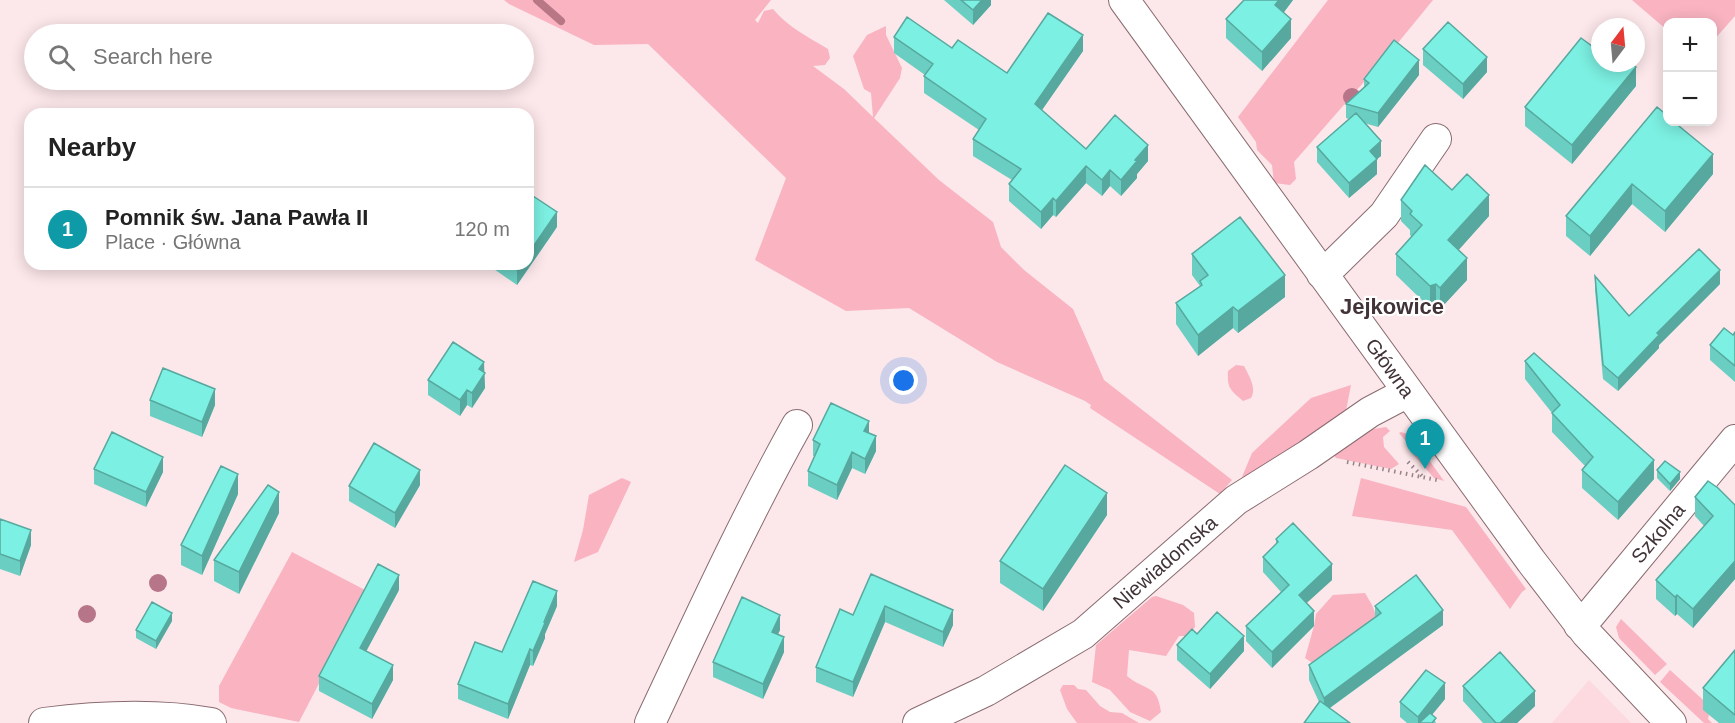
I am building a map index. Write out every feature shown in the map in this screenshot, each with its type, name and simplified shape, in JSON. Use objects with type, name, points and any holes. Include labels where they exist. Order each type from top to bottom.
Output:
[{"type":"street","name":"Główna","points":[[1124,0],[1531,561],[1609,659],[1671,723]]},
{"type":"street","points":[[1322,274],[1384,215],[1436,140]]},
{"type":"street","name":"Niewiadomska","points":[[918,723],[986,691],[1083,634],[1236,500],[1308,455],[1370,412],[1408,392]]},
{"type":"street","points":[[650,723],[761,489],[797,425]]},
{"type":"street","name":"Szkolna","points":[[1580,625],[1735,440]]},
{"type":"street","points":[[44,723],[77,718],[211,723]]},
{"type":"path","points":[[1308,455],[1440,480]]},
{"type":"path","points":[[1408,462],[1422,477]]},
{"type":"shaded area","points":[[504,0],[771,0],[755,20],[758,23],[764,11],[773,9],[792,26],[828,49],[830,58],[825,65],[813,66],[844,89],[873,117],[871,93],[864,89],[853,56],[867,35],[886,26],[886,35],[902,68],[900,78],[874,118],[939,180],[993,222],[1001,247],[1024,270],[1073,309],[1104,380],[1232,480],[1220,494],[1090,408],[1091,405],[1085,401],[997,362],[909,308],[846,311],[755,260],[786,178],[648,44],[594,45]]},
{"type":"shaded area","points":[[1328,0],[1433,0],[1294,162],[1296,179],[1290,185],[1274,183],[1272,165],[1257,150],[1256,142],[1238,117]]},
{"type":"shaded area","points":[[1632,0],[1735,0],[1735,16],[1717,36],[1717,18],[1663,18],[1663,27]]},
{"type":"shaded area","points":[[1236,365],[1244,366],[1253,386],[1251,398],[1243,401],[1232,391],[1228,381],[1228,371]]},
{"type":"shaded area","points":[[1351,385],[1345,416],[1267,473],[1242,477],[1252,453],[1311,398]]},
{"type":"shaded area","points":[[1386,427],[1390,431],[1383,437],[1384,447],[1399,464],[1391,469],[1336,458],[1331,452],[1373,429]]},
{"type":"shaded area","points":[[1399,433],[1414,439],[1444,481],[1434,478],[1412,453],[1414,451]]},
{"type":"shaded area","points":[[622,478],[631,482],[598,552],[574,562],[589,495]]},
{"type":"shaded area","points":[[1361,478],[1466,507],[1526,589],[1510,609],[1452,530],[1352,516]]},
{"type":"shaded area","points":[[292,552],[367,591],[299,722],[231,708],[219,702],[219,686]]},
{"type":"shaded area","points":[[1365,593],[1381,628],[1314,664],[1305,658],[1316,614],[1333,595]]},
{"type":"shaded area","points":[[1156,596],[1183,605],[1194,613],[1195,627],[1187,636],[1179,636],[1166,656],[1129,650],[1127,676],[1150,689],[1157,696],[1161,712],[1150,721],[1130,712],[1110,690],[1092,682],[1096,645]]},
{"type":"shaded area","points":[[1621,619],[1667,664],[1655,675],[1619,638],[1616,627]]},
{"type":"shaded area","points":[[1670,670],[1711,707],[1708,719],[1712,723],[1704,723],[1660,682]]},
{"type":"shaded area","points":[[1589,680],[1631,723],[1552,723]]},
{"type":"shaded area","points":[[1063,685],[1074,685],[1078,689],[1086,690],[1100,706],[1110,712],[1122,713],[1139,723],[1077,723],[1067,709],[1060,690]]},
{"type":"building","points":[[961,0],[982,0],[973,10]]},
{"type":"building","points":[[1244,0],[1279,0],[1275,5],[1291,19],[1262,52],[1226,19]]},
{"type":"building","points":[[1048,13],[1083,35],[1035,104],[1086,149],[1115,115],[1148,145],[1121,180],[1110,170],[1102,180],[1086,166],[1056,201],[1053,198],[1041,212],[1009,184],[1021,169],[973,139],[986,119],[924,76],[933,64],[894,37],[907,17],[952,48],[958,40],[1007,73]]},
{"type":"building","points":[[1448,22],[1487,57],[1463,84],[1423,49]]},
{"type":"building","points":[[1581,38],[1591,45],[1591,72],[1632,72],[1572,145],[1525,107]]},
{"type":"building","points":[[1394,40],[1419,60],[1378,113],[1346,104],[1369,83],[1364,79]]},
{"type":"building","points":[[1657,107],[1663,112],[1663,126],[1679,126],[1713,154],[1665,211],[1632,184],[1590,236],[1566,216]]},
{"type":"building","points":[[1356,113],[1381,141],[1370,151],[1377,159],[1349,183],[1317,147]]},
{"type":"building","points":[[1425,165],[1452,190],[1467,174],[1489,195],[1448,240],[1467,258],[1440,288],[1436,284],[1430,286],[1396,254],[1422,225],[1410,214],[1412,211],[1401,200]]},
{"type":"building","points":[[534,197],[557,212],[534,245]]},
{"type":"building","points":[[1240,217],[1285,275],[1238,311],[1233,307],[1198,335],[1176,303],[1202,285],[1200,281],[1208,275],[1192,254]]},
{"type":"building","points":[[1699,249],[1720,270],[1657,333],[1659,335],[1618,378],[1603,365],[1595,276],[1629,316]]},
{"type":"building","points":[[1724,328],[1733,335],[1735,332],[1735,366],[1710,345]]},
{"type":"building","points":[[453,342],[484,362],[479,369],[485,373],[472,393],[467,390],[460,400],[428,380]]},
{"type":"building","points":[[1534,353],[1654,460],[1618,502],[1582,470],[1593,457],[1552,413],[1560,405],[1525,361]]},
{"type":"building","points":[[163,368],[215,389],[202,422],[150,400]]},
{"type":"building","points":[[831,403],[869,421],[864,431],[876,436],[865,459],[852,452],[837,485],[808,471],[820,444],[813,440]]},
{"type":"building","points":[[112,432],[163,457],[146,492],[94,469]]},
{"type":"building","points":[[374,443],[420,470],[395,513],[349,486]]},
{"type":"building","points":[[1665,461],[1680,472],[1670,484],[1657,470]]},
{"type":"building","points":[[1065,465],[1107,493],[1043,589],[1000,561]]},
{"type":"building","points":[[221,466],[238,474],[202,556],[181,545]]},
{"type":"building","points":[[1708,481],[1735,505],[1735,561],[1693,609],[1656,580],[1713,516],[1695,497]]},
{"type":"building","points":[[268,485],[279,492],[239,572],[214,560]]},
{"type":"building","points":[[0,519],[31,530],[20,561],[0,554]]},
{"type":"building","points":[[1293,523],[1332,564],[1299,595],[1314,611],[1272,652],[1246,626],[1289,585],[1263,557],[1278,542],[1276,539]]},
{"type":"building","points":[[378,564],[399,575],[360,648],[393,665],[372,704],[319,676]]},
{"type":"building","points":[[871,574],[953,610],[943,632],[885,606],[853,682],[816,667],[840,609],[853,615]]},
{"type":"building","points":[[1416,575],[1443,610],[1324,698],[1309,665],[1381,613],[1375,606]]},
{"type":"building","points":[[533,581],[557,591],[533,651],[530,649],[508,704],[458,684],[475,642],[502,652]]},
{"type":"building","points":[[742,597],[780,615],[772,632],[784,637],[763,684],[713,662]]},
{"type":"building","points":[[152,602],[172,613],[156,641],[136,630]]},
{"type":"building","points":[[1217,612],[1244,636],[1210,674],[1177,645],[1192,629],[1197,634]]},
{"type":"building","points":[[1735,650],[1735,715],[1703,688]]},
{"type":"building","points":[[1500,652],[1535,691],[1500,723],[1496,723],[1463,686]]},
{"type":"building","points":[[1426,670],[1445,683],[1418,717],[1400,702]]},
{"type":"building","points":[[1320,701],[1350,723],[1304,723]]},
{"type":"building","points":[[1430,713],[1436,718],[1432,723],[1419,723]]},
{"type":"waterway","points":[[537,0],[561,21]]},
{"type":"place","name":"Pomnik św. Jana Pawła II","points":[[1425,469]]},
{"type":"district","name":"Jejkowice","points":[[1392,306]]}]
